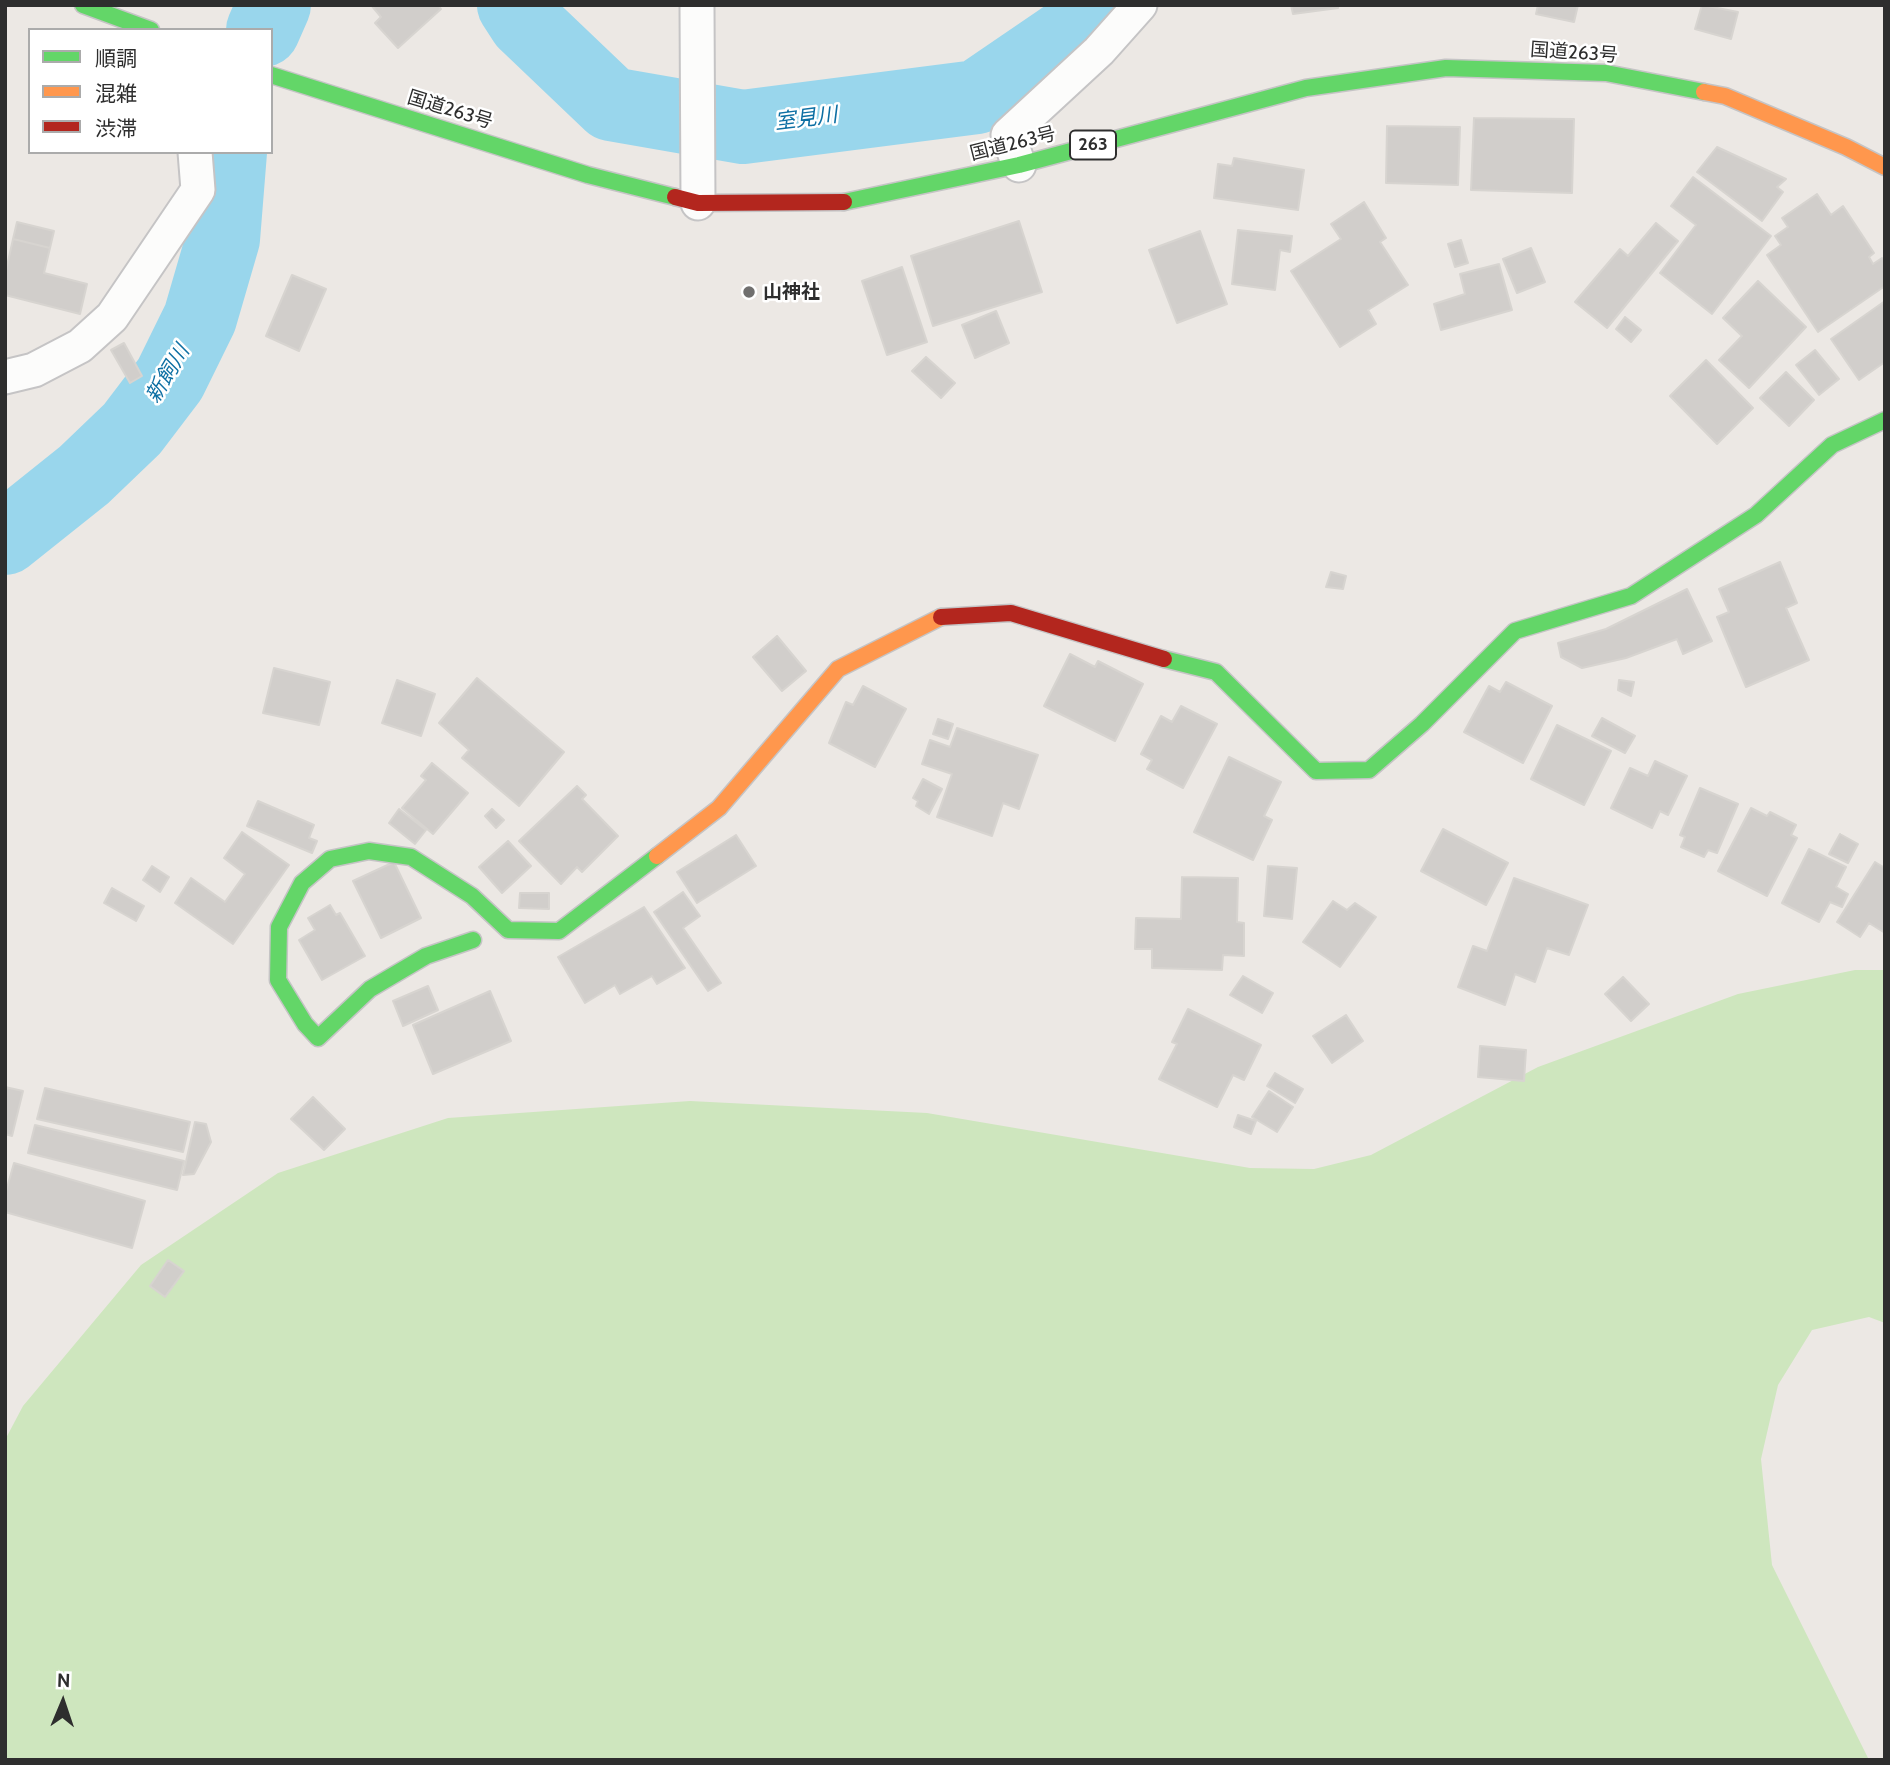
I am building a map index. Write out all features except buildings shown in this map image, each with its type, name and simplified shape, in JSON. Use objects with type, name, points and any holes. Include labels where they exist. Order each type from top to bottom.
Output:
[{"type":"main road","points":[[83,5],[146,28]]},
{"type":"main road","name":"国道263号","points":[[273,76],[588,175],[698,203],[835,204],[1019,165],[1306,89],[1446,68],[1606,73],[1725,96],[1846,147],[1885,167]]},
{"type":"main road","points":[[472,940],[426,956],[370,989],[318,1038],[304,1024],[278,980],[279,927],[302,883],[330,859],[369,851],[411,858],[472,896],[508,930],[559,932],[719,808],[838,668],[939,617],[1011,612],[1125,649],[1216,672],[1316,771],[1369,770],[1422,724],[1515,631],[1631,596],[1756,514],[1832,445],[1885,420]]},
{"type":"street","points":[[1019,165],[1008,135],[1099,51],[1140,5]]},
{"type":"street","points":[[698,14],[698,203]]},
{"type":"street","points":[[5,376],[34,370],[80,346],[112,317],[198,190],[195,154]]},
{"type":"green space","points":[[1855,970],[1885,970],[1885,1323],[1869,1317],[1812,1330],[1778,1385],[1761,1459],[1772,1565],[1869,1760],[5,1760],[5,1440],[23,1406],[141,1265],[278,1173],[448,1118],[690,1101],[927,1113],[1250,1168],[1314,1169],[1371,1155],[1538,1067],[1738,994]]},
{"type":"waterway","name":"新飼川","points":[[264,28],[274,5]]},
{"type":"waterway","name":"室見川","points":[[514,5],[525,22],[611,104],[743,127],[977,97],[1112,5]]},
{"type":"waterway","name":"新飼川","points":[[5,538],[84,475],[132,429],[170,379],[200,318],[223,239],[230,154]]},
{"type":"traffic: fast","points":[[83,5],[146,28]]},
{"type":"traffic: fast","points":[[844,202],[1019,165],[1306,88],[1446,68],[1606,73],[1704,92]]},
{"type":"traffic: fast","points":[[273,76],[588,175],[675,197]]},
{"type":"traffic: fast","points":[[1164,659],[1216,672],[1316,771],[1369,770],[1422,724],[1515,631],[1631,596],[1756,515],[1832,445],[1885,420]]},
{"type":"traffic: fast","points":[[473,940],[426,956],[370,989],[318,1038],[305,1024],[278,980],[279,927],[302,883],[330,859],[369,851],[411,857],[472,896],[508,930],[559,931],[657,856]]},
{"type":"traffic: slow","points":[[1704,92],[1725,96],[1846,147],[1885,167]]},
{"type":"traffic: slow","points":[[657,856],[719,808],[838,669],[941,617]]},
{"type":"traffic: jam","points":[[675,197],[698,203],[844,202]]},
{"type":"traffic: jam","points":[[941,617],[1011,613],[1164,659]]},
{"type":"place","name":"山神社","points":[[749,292]]}]
